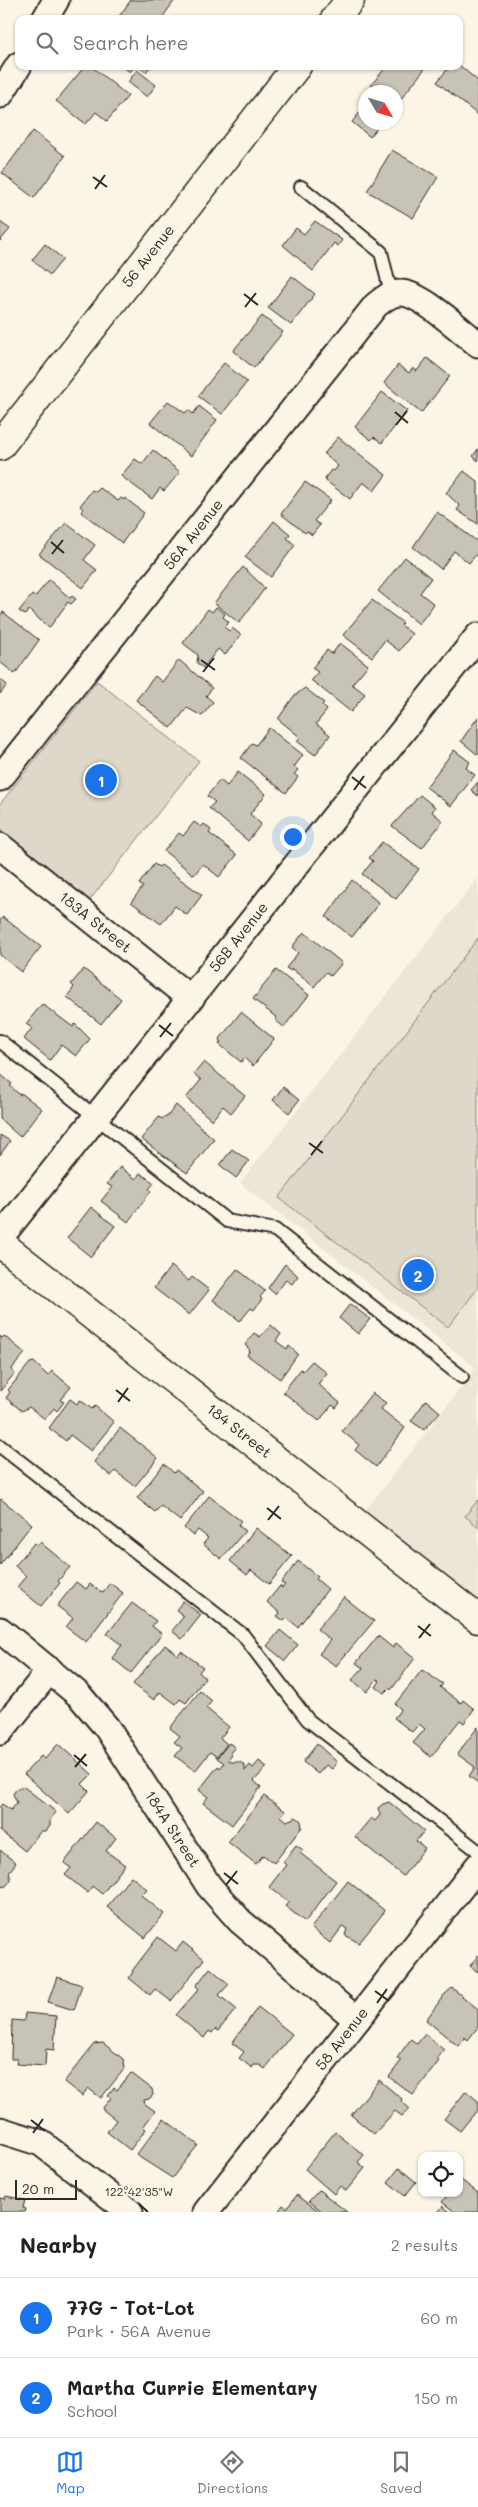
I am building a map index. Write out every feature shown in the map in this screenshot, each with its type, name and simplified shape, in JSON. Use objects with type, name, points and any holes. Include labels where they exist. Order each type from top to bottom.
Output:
[{"type":"main road","points":[[338,15],[350,0]]},
{"type":"main road","name":"56 Avenue","points":[[0,446],[294,70]]},
{"type":"main road","name":"184 Street","points":[[0,1243],[478,1619]]},
{"type":"street","points":[[47,15],[56,0]]},
{"type":"street","points":[[0,95],[16,70]]},
{"type":"street","points":[[391,294],[402,292],[419,298],[478,344]]},
{"type":"street","name":"56A Avenue","points":[[0,778],[376,305],[391,294]]},
{"type":"street","name":"56B Avenue","points":[[0,1238],[478,636]]},
{"type":"street","name":"183A Street","points":[[0,846],[190,999]]},
{"type":"street","name":"184A Street","points":[[0,1630],[79,1695],[107,1728],[198,1870],[240,1921],[357,2020]]},
{"type":"street","points":[[0,1732],[50,1670]]},
{"type":"street","name":"58 Avenue","points":[[206,2212],[478,1866]]},
{"type":"street","points":[[0,2130],[41,2143],[130,2212]]},
{"type":"lane","points":[[301,187],[381,252],[391,294]]},
{"type":"lane","points":[[0,1041],[227,1221],[276,1230],[462,1377]]},
{"type":"lane","points":[[0,1446],[243,1635],[308,1720],[478,1852]]},
{"type":"shaded area","points":[[97,681],[199,761],[89,901],[3,832],[0,827],[0,804]]},
{"type":"shaded area","points":[[478,878],[478,1599],[365,1511],[476,1368],[240,1183]]},
{"type":"shaded area","points":[[478,938],[478,1288],[448,1327],[279,1198]]},
{"type":"shaded area","points":[[478,1500],[478,1527],[465,1516]]},
{"type":"building","points":[[131,0],[175,0],[164,15],[120,15]]},
{"type":"building","points":[[463,68],[478,81],[478,115],[437,82],[447,70],[463,70]]},
{"type":"building","points":[[82,70],[96,70],[128,96],[107,121],[96,112],[86,124],[56,101]]},
{"type":"building","points":[[137,70],[156,85],[147,97],[128,82]]},
{"type":"building","points":[[384,70],[424,70],[403,96],[403,85],[371,85]]},
{"type":"building","points":[[358,115],[358,127],[352,122]]},
{"type":"building","points":[[362,130],[376,130],[370,137]]},
{"type":"building","points":[[33,131],[65,156],[34,198],[2,173]]},
{"type":"building","points":[[392,150],[438,177],[413,218],[367,191]]},
{"type":"building","points":[[315,221],[342,240],[338,246],[334,243],[313,271],[283,245],[296,228],[304,234]]},
{"type":"building","points":[[0,222],[10,229],[0,241]]},
{"type":"building","points":[[45,244],[63,259],[50,275],[32,260]]},
{"type":"building","points":[[292,276],[315,294],[291,325],[268,308]]},
{"type":"building","points":[[262,316],[283,332],[254,368],[233,351]]},
{"type":"building","points":[[427,358],[450,376],[421,413],[384,383],[398,365],[409,373],[413,368],[417,371]]},
{"type":"building","points":[[224,363],[247,382],[222,414],[198,396]]},
{"type":"building","points":[[382,392],[407,411],[382,443],[374,437],[371,440],[355,427]]},
{"type":"building","points":[[168,401],[185,413],[188,410],[193,414],[199,406],[217,420],[191,456],[150,423]]},
{"type":"building","points":[[338,437],[386,475],[374,491],[363,482],[350,499],[326,481],[325,478],[331,470],[334,471],[338,466],[324,454]]},
{"type":"building","points":[[478,449],[478,461],[473,456]]},
{"type":"building","points":[[153,450],[180,472],[164,491],[160,488],[152,499],[121,476],[135,459],[142,464]]},
{"type":"building","points":[[464,471],[478,482],[478,524],[457,510],[460,506],[446,493]]},
{"type":"building","points":[[305,482],[331,500],[314,521],[320,525],[312,535],[307,531],[305,533],[281,514]]},
{"type":"building","points":[[100,488],[118,501],[121,498],[124,500],[125,498],[144,513],[122,543],[81,512],[83,509],[80,506],[92,490],[96,492]]},
{"type":"building","points":[[437,512],[478,542],[478,552],[469,563],[454,551],[441,569],[413,547]]},
{"type":"building","points":[[274,521],[290,534],[287,538],[295,545],[271,577],[245,557]]},
{"type":"building","points":[[66,523],[95,545],[84,560],[97,570],[83,588],[39,554]]},
{"type":"building","points":[[405,557],[431,578],[420,593],[434,604],[419,624],[378,591]]},
{"type":"building","points":[[243,567],[265,588],[239,623],[214,603]]},
{"type":"building","points":[[49,580],[70,598],[72,596],[76,599],[71,604],[68,602],[49,628],[29,610],[25,615],[19,611],[32,595],[35,597]]},
{"type":"building","points":[[372,600],[403,623],[401,625],[412,634],[399,651],[385,640],[372,657],[343,635]]},
{"type":"building","points":[[216,607],[225,614],[223,617],[229,622],[224,627],[229,631],[232,628],[241,635],[225,655],[218,649],[203,668],[197,663],[198,655],[183,643],[208,609],[212,612]]},
{"type":"building","points":[[3,612],[39,640],[15,674],[0,662],[0,616]]},
{"type":"building","points":[[340,643],[368,665],[352,684],[365,694],[351,712],[311,680],[318,672],[312,668],[327,650],[332,654]]},
{"type":"building","points":[[179,660],[212,688],[206,696],[213,702],[202,716],[187,708],[171,728],[136,700],[155,676],[162,682]]},
{"type":"building","points":[[0,679],[7,685],[0,694]]},
{"type":"building","points":[[305,688],[324,703],[322,705],[327,710],[316,724],[330,735],[315,755],[297,741],[300,737],[278,719],[294,696]]},
{"type":"building","points":[[478,717],[478,755],[461,741]]},
{"type":"building","points":[[269,728],[303,755],[294,767],[298,770],[294,774],[298,777],[286,793],[241,758],[252,743],[256,745]]},
{"type":"building","points":[[454,750],[470,762],[466,768],[475,775],[451,806],[426,787]]},
{"type":"building","points":[[238,772],[266,794],[250,814],[261,824],[248,841],[209,808],[215,802],[207,796],[220,780],[227,786]]},
{"type":"building","points":[[478,782],[478,796],[471,790]]},
{"type":"building","points":[[420,795],[435,807],[432,812],[443,821],[422,848],[392,826]]},
{"type":"building","points":[[194,822],[201,827],[204,824],[211,830],[209,833],[237,855],[219,877],[203,864],[194,875],[164,851],[179,833],[183,836]]},
{"type":"building","points":[[382,842],[419,869],[396,899],[362,874],[373,861],[369,858]]},
{"type":"building","points":[[154,864],[159,867],[161,865],[202,895],[187,915],[175,906],[161,924],[131,902],[143,887],[139,884]]},
{"type":"building","points":[[352,880],[379,903],[352,937],[326,917]]},
{"type":"building","points":[[3,917],[41,947],[21,972],[0,955],[0,921]]},
{"type":"building","points":[[304,932],[342,963],[331,976],[326,972],[314,987],[292,969],[291,971],[286,968],[298,953],[292,947]]},
{"type":"building","points":[[84,969],[121,999],[101,1024],[67,997],[74,987],[71,984]]},
{"type":"building","points":[[276,970],[309,995],[284,1027],[275,1020],[277,1018],[253,999]]},
{"type":"building","points":[[42,1004],[73,1027],[75,1024],[90,1039],[76,1056],[61,1045],[50,1060],[24,1039],[32,1028],[26,1024]]},
{"type":"building","points":[[241,1012],[274,1039],[253,1066],[244,1058],[241,1062],[219,1044],[221,1042],[219,1040]]},
{"type":"building","points":[[204,1062],[245,1096],[231,1113],[223,1106],[212,1120],[186,1098],[201,1080],[194,1074]]},
{"type":"building","points":[[0,1074],[12,1084],[10,1086],[20,1095],[21,1093],[42,1109],[20,1137],[0,1119]]},
{"type":"building","points":[[283,1087],[299,1100],[289,1113],[273,1100]]},
{"type":"building","points":[[176,1105],[214,1139],[187,1173],[141,1139],[159,1117],[162,1119],[165,1116],[167,1117]]},
{"type":"building","points":[[0,1135],[10,1141],[0,1155]]},
{"type":"building","points":[[232,1149],[249,1161],[236,1178],[220,1165]]},
{"type":"building","points":[[120,1167],[136,1179],[140,1173],[154,1183],[149,1189],[151,1191],[128,1222],[101,1201],[112,1187],[107,1184]]},
{"type":"building","points":[[91,1207],[115,1226],[91,1257],[67,1238]]},
{"type":"building","points":[[285,1264],[298,1276],[292,1284],[286,1280],[275,1294],[268,1288]]},
{"type":"building","points":[[171,1266],[189,1281],[192,1277],[209,1290],[189,1315],[154,1288]]},
{"type":"building","points":[[237,1269],[265,1291],[254,1310],[251,1308],[240,1321],[213,1300]]},
{"type":"building","points":[[350,1304],[370,1319],[358,1334],[339,1318]]},
{"type":"building","points":[[271,1325],[281,1334],[276,1341],[287,1349],[289,1346],[298,1354],[280,1379],[247,1355],[250,1350],[245,1345],[254,1333],[260,1337]]},
{"type":"building","points":[[0,1336],[2,1338],[4,1336],[25,1353],[11,1370],[15,1373],[0,1391]]},
{"type":"building","points":[[312,1361],[327,1373],[318,1384],[340,1403],[336,1408],[332,1405],[319,1421],[283,1392],[301,1369],[303,1371]]},
{"type":"building","points":[[34,1362],[48,1376],[52,1371],[71,1387],[60,1400],[64,1402],[57,1411],[54,1408],[45,1419],[29,1407],[22,1411],[6,1398],[10,1392],[8,1390],[30,1363]]},
{"type":"building","points":[[372,1393],[386,1403],[381,1409],[405,1428],[376,1467],[355,1450],[359,1445],[342,1431]]},
{"type":"building","points":[[70,1399],[77,1404],[80,1400],[92,1409],[95,1406],[114,1422],[91,1451],[70,1435],[66,1441],[49,1428]]},
{"type":"building","points":[[426,1400],[440,1412],[424,1430],[411,1421]]},
{"type":"building","points":[[120,1428],[158,1458],[135,1486],[115,1471],[111,1476],[94,1462]]},
{"type":"building","points":[[164,1464],[174,1473],[176,1470],[203,1491],[180,1521],[161,1506],[155,1512],[137,1498]]},
{"type":"building","points":[[209,1496],[241,1521],[238,1525],[245,1531],[221,1559],[203,1544],[208,1538],[198,1530],[193,1536],[184,1528]]},
{"type":"building","points":[[0,1500],[32,1524],[0,1565]]},
{"type":"building","points":[[256,1528],[292,1556],[269,1584],[251,1570],[247,1575],[230,1561]]},
{"type":"building","points":[[40,1542],[70,1567],[58,1581],[60,1583],[41,1606],[17,1587],[26,1576],[15,1566],[34,1543],[38,1545]]},
{"type":"building","points":[[298,1561],[318,1577],[316,1579],[328,1589],[298,1627],[287,1618],[284,1621],[277,1616],[280,1613],[267,1602],[280,1586],[282,1588],[285,1585],[281,1583]]},
{"type":"building","points":[[76,1582],[86,1589],[90,1584],[102,1593],[110,1583],[123,1593],[86,1642],[66,1627],[73,1618],[57,1606]]},
{"type":"building","points":[[344,1597],[374,1621],[336,1666],[319,1654],[330,1640],[317,1629]]},
{"type":"building","points":[[183,1601],[201,1615],[182,1639],[172,1631],[184,1616],[176,1610]]},
{"type":"building","points":[[132,1603],[156,1621],[152,1626],[162,1634],[131,1673],[112,1658],[122,1645],[107,1634]]},
{"type":"building","points":[[280,1630],[298,1645],[285,1661],[267,1646]]},
{"type":"building","points":[[378,1636],[393,1648],[396,1643],[415,1658],[391,1690],[389,1688],[384,1693],[376,1687],[380,1681],[377,1679],[367,1692],[352,1680],[363,1668],[356,1663]]},
{"type":"building","points":[[165,1645],[178,1655],[181,1651],[203,1667],[199,1672],[205,1678],[186,1703],[180,1699],[176,1704],[160,1692],[154,1700],[133,1684]]},
{"type":"building","points":[[422,1670],[443,1684],[440,1687],[461,1703],[463,1700],[474,1709],[464,1723],[460,1720],[431,1757],[413,1743],[425,1729],[419,1724],[412,1732],[394,1718],[401,1709],[395,1704]]},
{"type":"building","points":[[200,1691],[212,1701],[206,1708],[229,1727],[220,1738],[227,1744],[217,1757],[210,1752],[195,1771],[175,1756],[182,1748],[174,1742],[180,1736],[170,1728]]},
{"type":"building","points":[[478,1727],[478,1783],[469,1776],[475,1767],[457,1754]]},
{"type":"building","points":[[229,1743],[235,1747],[230,1753],[232,1755],[228,1760],[240,1762],[245,1766],[245,1771],[250,1765],[253,1768],[259,1761],[267,1767],[254,1781],[261,1787],[232,1825],[203,1803],[208,1797],[199,1790],[218,1766],[220,1768],[224,1763],[217,1758]]},
{"type":"building","points":[[58,1744],[92,1774],[82,1784],[89,1791],[69,1814],[24,1774],[41,1756],[45,1759]]},
{"type":"building","points":[[317,1744],[337,1762],[332,1769],[326,1765],[318,1774],[303,1762]]},
{"type":"building","points":[[24,1787],[56,1812],[50,1820],[50,1826],[46,1831],[41,1831],[25,1851],[0,1831],[0,1806],[2,1804],[11,1810],[17,1803],[13,1794],[17,1788]]},
{"type":"building","points":[[264,1796],[285,1811],[281,1816],[287,1821],[296,1817],[301,1821],[302,1827],[274,1863],[263,1855],[256,1864],[228,1842]]},
{"type":"building","points":[[389,1802],[424,1831],[416,1841],[425,1848],[403,1876],[355,1837],[371,1818],[375,1821],[380,1815],[378,1808]]},
{"type":"building","points":[[96,1822],[116,1838],[106,1851],[125,1865],[102,1894],[92,1886],[88,1893],[65,1875],[71,1868],[64,1863]]},
{"type":"building","points":[[296,1845],[303,1850],[300,1853],[336,1881],[305,1922],[285,1906],[289,1902],[269,1887],[286,1865],[283,1862]]},
{"type":"building","points":[[0,1850],[16,1863],[9,1872],[11,1880],[6,1886],[0,1887]]},
{"type":"building","points":[[131,1876],[147,1889],[141,1895],[164,1914],[145,1938],[107,1907]]},
{"type":"building","points":[[348,1881],[385,1911],[359,1943],[345,1935],[347,1929],[343,1926],[330,1943],[311,1928]]},
{"type":"building","points":[[158,1937],[176,1951],[183,1942],[204,1959],[171,2001],[155,1989],[150,1995],[129,1978],[132,1971]]},
{"type":"building","points":[[478,1955],[478,1972],[470,1966]]},
{"type":"building","points":[[210,1968],[229,1984],[219,1995],[236,2009],[218,2031],[215,2029],[212,2033],[209,2031],[204,2038],[176,2015],[199,1989],[196,1986]]},
{"type":"building","points":[[57,1977],[82,1985],[74,2010],[48,2002]]},
{"type":"building","points":[[452,1988],[478,2009],[478,2027],[468,2040],[465,2037],[458,2046],[426,2020],[444,1995]]},
{"type":"building","points":[[258,2007],[292,2034],[265,2069],[260,2065],[254,2065],[252,2068],[239,2058],[244,2052],[232,2043]]},
{"type":"building","points":[[25,2013],[56,2016],[54,2050],[46,2049],[45,2066],[16,2064],[17,2059],[11,2059],[12,2020],[24,2021]]},
{"type":"building","points":[[425,2034],[444,2050],[437,2059],[439,2061],[413,2095],[389,2077],[401,2061],[397,2058],[411,2039],[417,2044]]},
{"type":"building","points":[[103,2043],[123,2059],[125,2068],[101,2098],[88,2088],[82,2096],[64,2082],[94,2044]]},
{"type":"building","points":[[131,2073],[152,2089],[153,2095],[149,2099],[144,2100],[145,2104],[155,2111],[143,2127],[146,2129],[130,2150],[107,2132],[116,2120],[102,2109],[111,2098],[108,2096],[114,2088],[117,2090]]},
{"type":"building","points":[[379,2080],[402,2099],[401,2101],[409,2108],[402,2116],[395,2111],[374,2134],[351,2115]]},
{"type":"building","points":[[466,2091],[478,2101],[478,2109],[460,2131],[444,2119]]},
{"type":"building","points":[[164,2119],[198,2145],[172,2178],[136,2155]]},
{"type":"building","points":[[335,2132],[364,2155],[358,2162],[365,2168],[346,2191],[340,2186],[334,2194],[305,2169]]},
{"type":"building","points":[[399,2168],[416,2182],[405,2196],[388,2182]]},
{"type":"building","points":[[463,2181],[478,2193],[478,2212],[455,2212],[442,2202],[446,2197],[463,2197]]},
{"type":"building","points":[[319,2190],[347,2212],[323,2212],[309,2201]]},
{"type":"building","points":[[297,2195],[320,2212],[278,2212],[283,2205],[287,2208]]},
{"type":"building","points":[[6,2196],[25,2200],[23,2208],[26,2209],[25,2212],[0,2212],[0,2198],[5,2199]]},
{"type":"building","points":[[443,2206],[450,2212],[438,2212]]},
{"type":"place","name":"77G - Tot-Lot","points":[[101,780]]},
{"type":"place","name":"Martha Currie Elementary","points":[[418,1275]]}]
